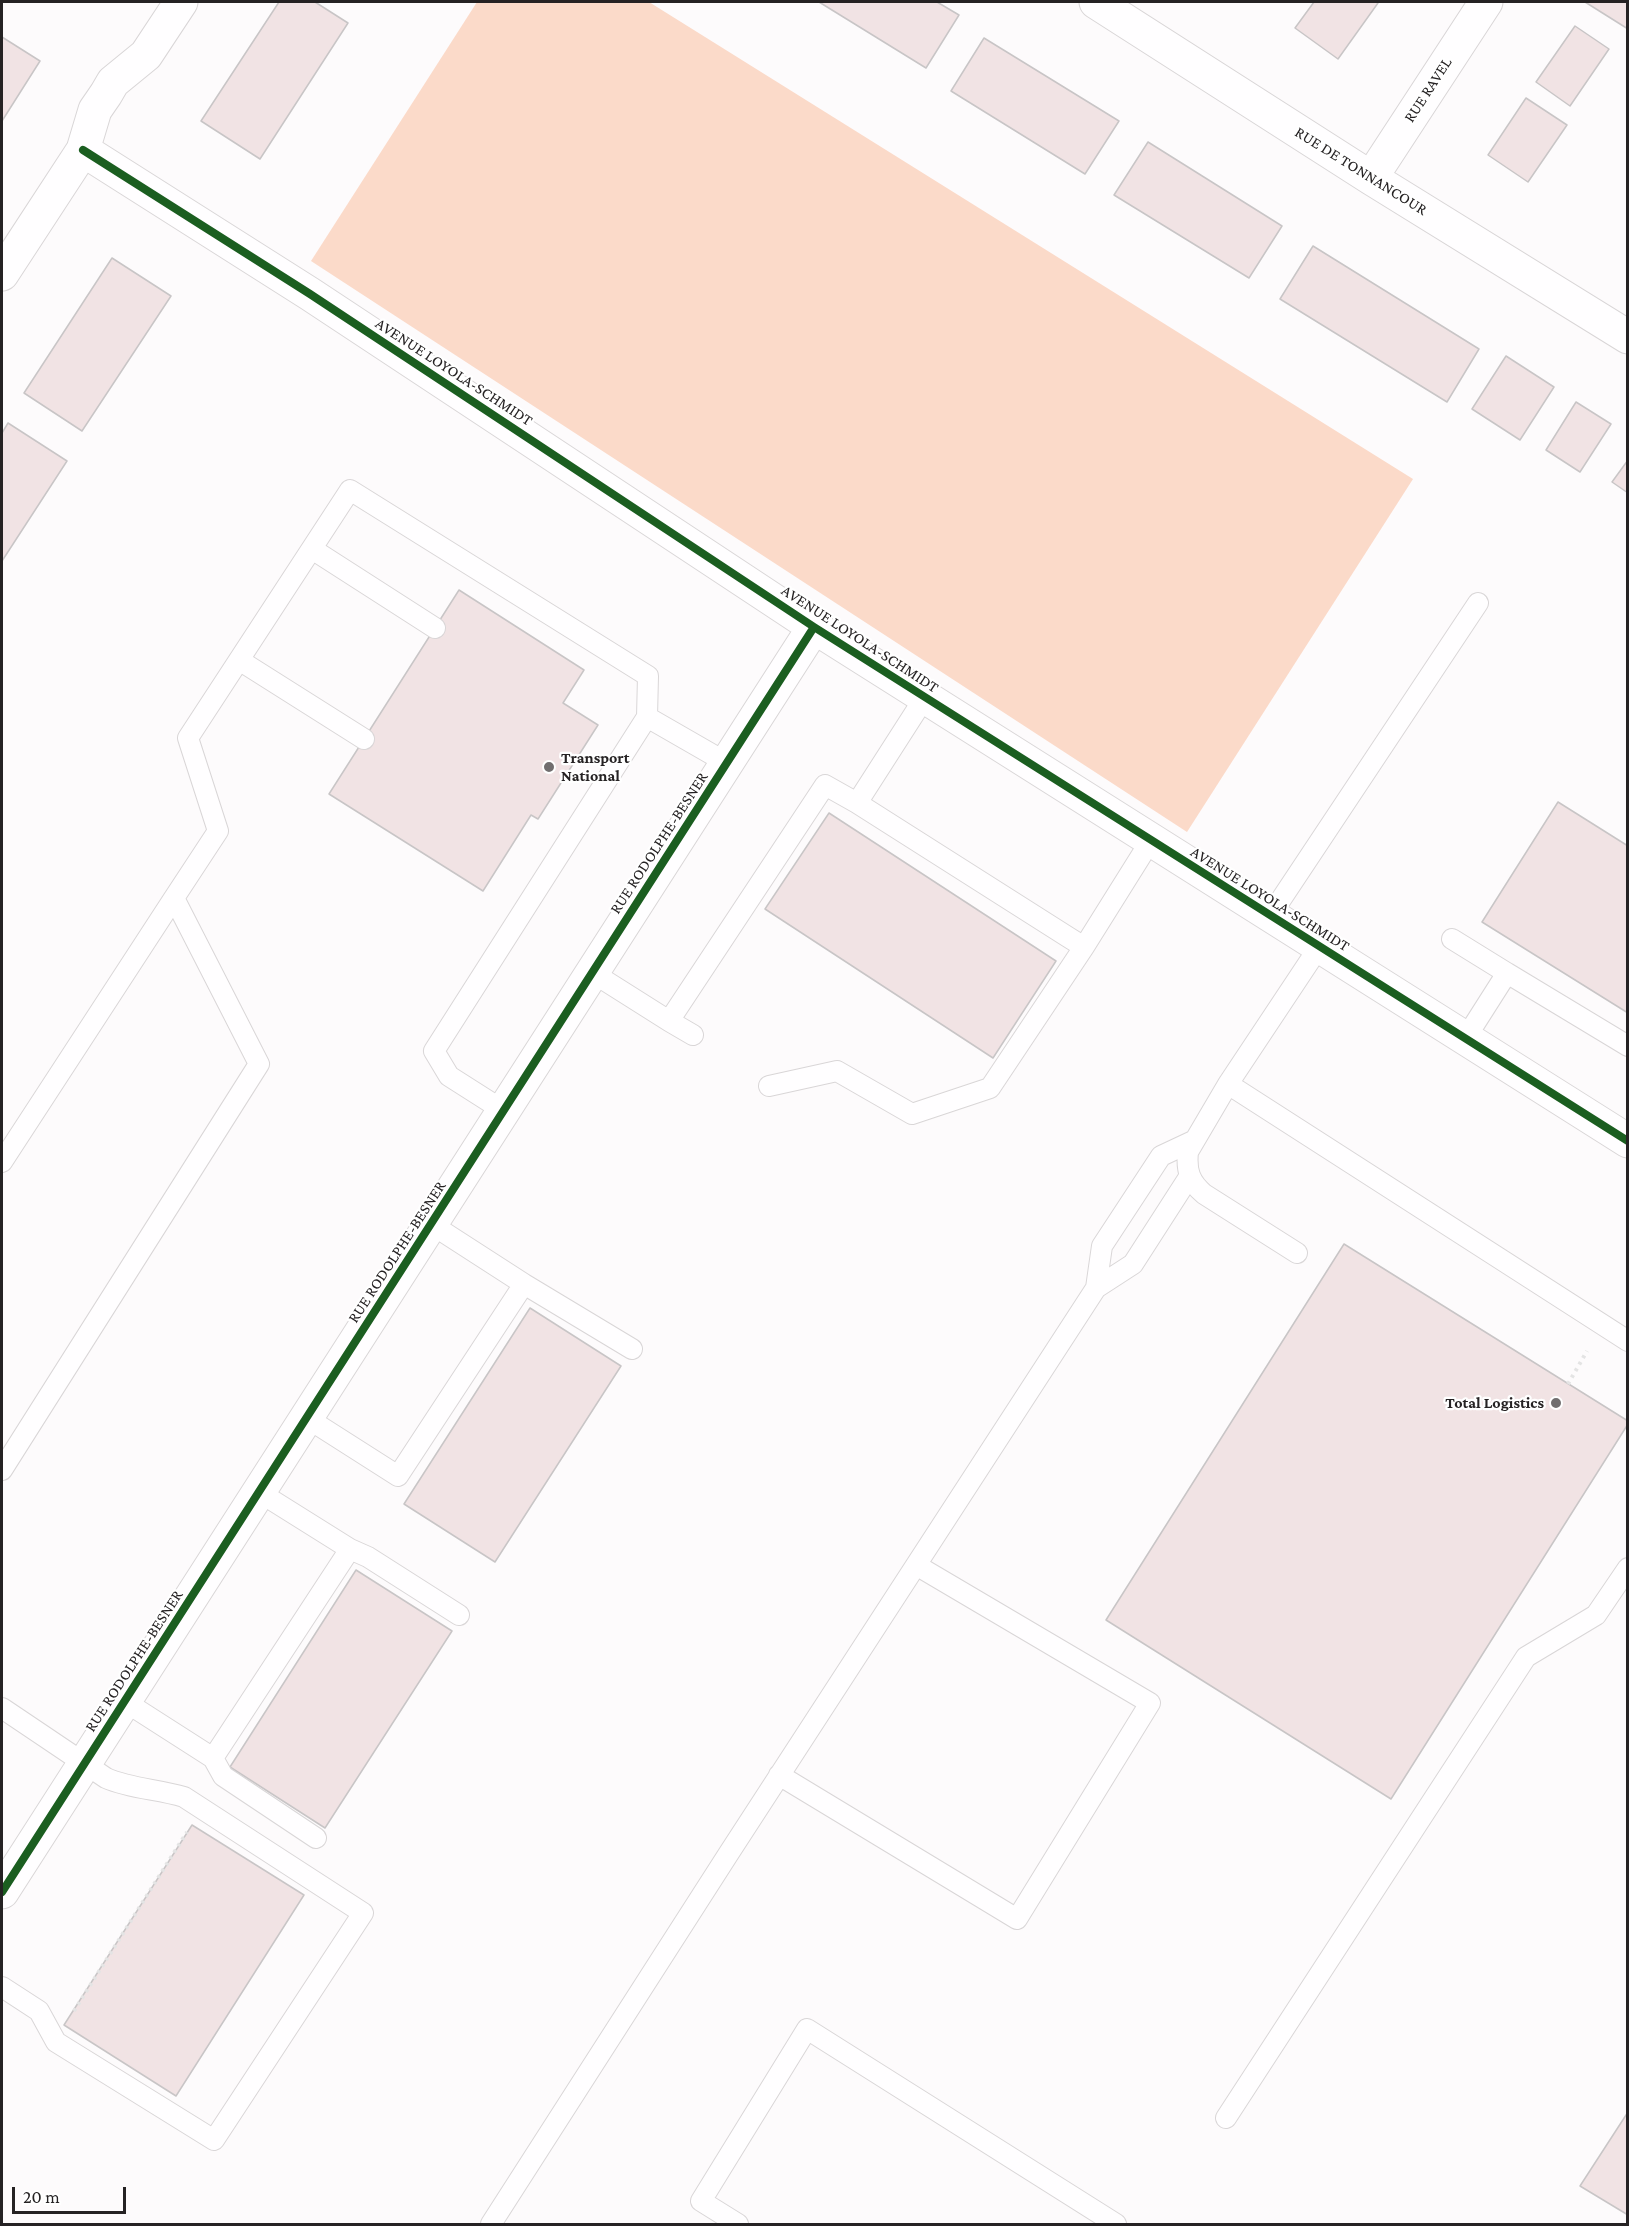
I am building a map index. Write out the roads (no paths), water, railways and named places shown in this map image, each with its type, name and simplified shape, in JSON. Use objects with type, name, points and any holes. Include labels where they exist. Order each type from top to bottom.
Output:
[{"type":"street","points":[[2,274],[83,150],[95,110],[113,82],[146,55],[181,2]]},
{"type":"street","name":"RUE DE TONNANCOUR","points":[[1096,2],[1371,178],[1628,337]]},
{"type":"street","name":"RUE RAVEL","points":[[1371,178],[1486,2]]},
{"type":"street","name":"AVENUE LOYOLA-SCHMIDT","points":[[83,150],[310,294],[814,627],[1628,1142]]},
{"type":"street","name":"RUE RODOLPHE-BESNER","points":[[2,1892],[814,627]]},
{"type":"lane","points":[[2,1162],[218,831],[188,738],[350,490],[648,676],[647,717],[434,1052],[449,1076],[504,1111]]},
{"type":"lane","points":[[312,549],[435,628]]},
{"type":"lane","points":[[1270,916],[1478,603]]},
{"type":"lane","points":[[239,660],[364,739]]},
{"type":"lane","points":[[857,803],[925,697]]},
{"type":"lane","points":[[647,717],[727,763]]},
{"type":"lane","points":[[669,1021],[825,785],[1084,947]]},
{"type":"lane","points":[[769,1086],[837,1071],[912,1114],[990,1088],[1084,947],[1151,840]]},
{"type":"lane","points":[[2,1470],[259,1064],[174,898]]},
{"type":"lane","points":[[1452,939],[1628,1046]]},
{"type":"lane","points":[[1297,1253],[1194,1186],[1189,1177],[1187,1162],[1192,1141],[1319,946]]},
{"type":"lane","points":[[593,973],[693,1035]]},
{"type":"lane","points":[[1465,1039],[1507,973]]},
{"type":"lane","points":[[1228,1084],[1628,1341]]},
{"type":"lane","points":[[1096,1288],[1102,1246],[1161,1156],[1192,1141]]},
{"type":"lane","points":[[491,2224],[1096,1288],[1134,1264],[1189,1177]]},
{"type":"lane","points":[[431,1224],[632,1350]]},
{"type":"lane","points":[[307,1418],[398,1476],[524,1284]]},
{"type":"lane","points":[[259,1492],[459,1615]]},
{"type":"lane","points":[[213,1758],[350,1549]]},
{"type":"lane","points":[[779,1776],[1017,1919],[1150,1703],[916,1565]]},
{"type":"lane","points":[[1226,2118],[1526,1657],[1596,1615],[1628,1568]]},
{"type":"lane","points":[[124,1701],[213,1758],[223,1776],[316,1838]]},
{"type":"lane","points":[[2,1708],[106,1778],[119,1784],[161,1790],[184,1797],[363,1913],[214,2140],[56,2042],[39,2012],[2,1987]]},
{"type":"lane","points":[[738,2224],[701,2200],[807,2029],[1116,2224]]},
{"type":"place","name":"Transport National","points":[[549,767]]},
{"type":"place","name":"Total Logistics","points":[[1556,1403]]}]
